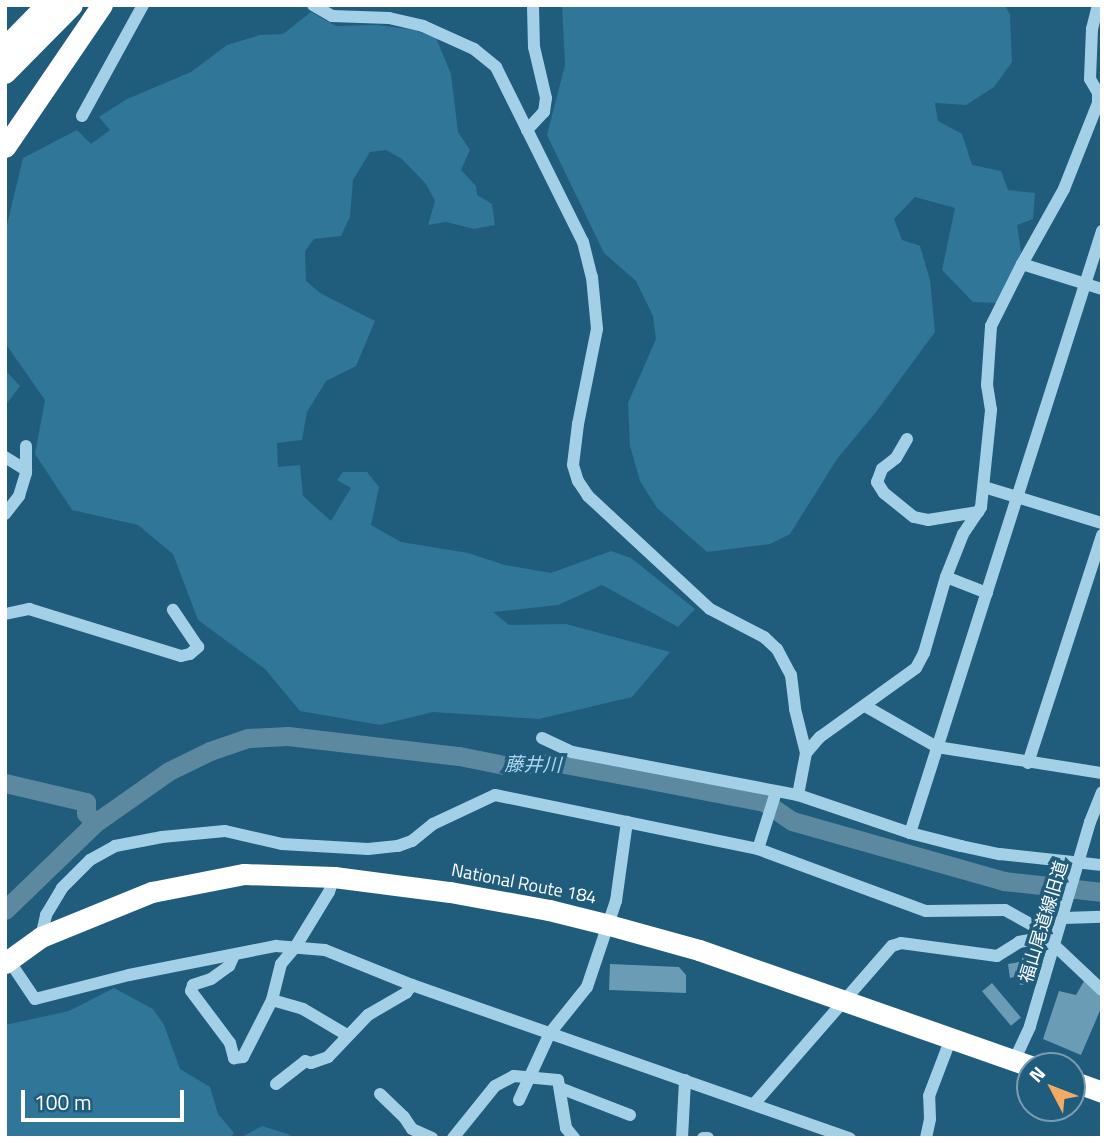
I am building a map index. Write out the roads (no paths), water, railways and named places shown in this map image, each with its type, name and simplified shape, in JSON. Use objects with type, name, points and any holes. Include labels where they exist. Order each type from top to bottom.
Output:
[{"type":"highway","points":[[5,47],[46,5]]},
{"type":"highway","points":[[5,73],[72,5]]},
{"type":"highway","points":[[5,147],[103,5]]},
{"type":"highway","name":"National Route 184","points":[[7,961],[41,937],[152,892],[244,874],[334,877],[450,892],[549,910],[609,925],[699,950],[1016,1061]]},
{"type":"street","points":[[82,116],[143,5]]},
{"type":"street","points":[[313,5],[332,16],[389,18],[423,26],[474,49],[496,67],[583,242],[592,277],[597,329],[578,424],[573,465],[578,481],[588,496],[710,609],[764,637],[777,649],[791,675],[795,709],[806,753],[798,794]]},
{"type":"street","points":[[527,130],[544,112],[545,98],[534,47],[533,5]]},
{"type":"street","points":[[806,753],[820,737],[916,668],[931,632],[946,577],[963,534],[978,512],[984,487],[990,410],[987,385],[991,326],[1021,264],[1064,189],[1098,103],[1098,93],[1090,79],[1098,5]]},
{"type":"street","points":[[910,833],[1102,231]]},
{"type":"street","points":[[1021,264],[1102,289]]},
{"type":"street","points":[[907,439],[896,458],[882,469],[877,482],[884,494],[914,517],[928,520],[978,512]]},
{"type":"street","points":[[5,514],[19,496],[26,470],[26,446]]},
{"type":"street","points":[[5,457],[26,470]]},
{"type":"street","points":[[984,487],[1102,523]]},
{"type":"street","points":[[1028,762],[1102,535]]},
{"type":"street","points":[[946,577],[987,593]]},
{"type":"street","points":[[5,614],[29,609],[181,656],[190,654],[198,647],[173,610]]},
{"type":"street","points":[[865,706],[937,747],[1102,773]]},
{"type":"street","points":[[542,738],[572,752],[775,794],[798,794],[910,833],[1000,854],[1102,865]]},
{"type":"street","name":"福山尾道線旧道","points":[[1024,1052],[1090,822],[1102,792]]},
{"type":"street","points":[[758,849],[775,794]]},
{"type":"street","points":[[41,937],[46,915],[62,888],[90,860],[115,846],[162,837],[225,831],[282,844],[360,848],[398,846],[412,841],[433,824],[495,795],[758,849],[926,911],[1004,910],[1034,926],[1102,990]]},
{"type":"street","points":[[519,1100],[550,1033],[587,988],[616,901],[627,822]]},
{"type":"street","points":[[234,955],[229,966],[211,979],[194,985],[191,991],[230,1043],[234,1058],[243,1057],[272,1000],[281,964],[296,946],[329,892],[334,877]]},
{"type":"street","points":[[1065,914],[1102,917]]},
{"type":"street","points":[[754,1104],[892,946],[901,943],[997,956],[1019,942],[1044,937]]},
{"type":"street","points":[[7,961],[35,999],[234,955],[296,946],[325,950],[412,985],[850,1138]]},
{"type":"street","points":[[276,1084],[305,1061],[311,1063],[328,1057],[368,1016],[406,993],[412,985]]},
{"type":"street","points":[[272,1000],[303,1009],[347,1035]]},
{"type":"street","points":[[926,1138],[930,1119],[929,1096],[951,1038]]},
{"type":"street","points":[[453,1138],[503,1079],[530,1077],[558,1080],[566,1128],[574,1138]]},
{"type":"street","points":[[681,1138],[685,1080]]},
{"type":"street","points":[[560,1088],[629,1115]]},
{"type":"street","points":[[380,1094],[404,1117],[412,1129],[432,1138]]},
{"type":"street","points":[[703,1138],[709,1138]]},
{"type":"waterway","name":"藤井川","points":[[5,910],[95,823],[169,771],[210,751],[248,738],[288,736],[459,756],[504,765],[559,763],[655,781],[764,802],[792,821],[1004,881],[1102,892]]},
{"type":"waterway","points":[[5,783],[86,802],[86,813],[95,823]]}]
